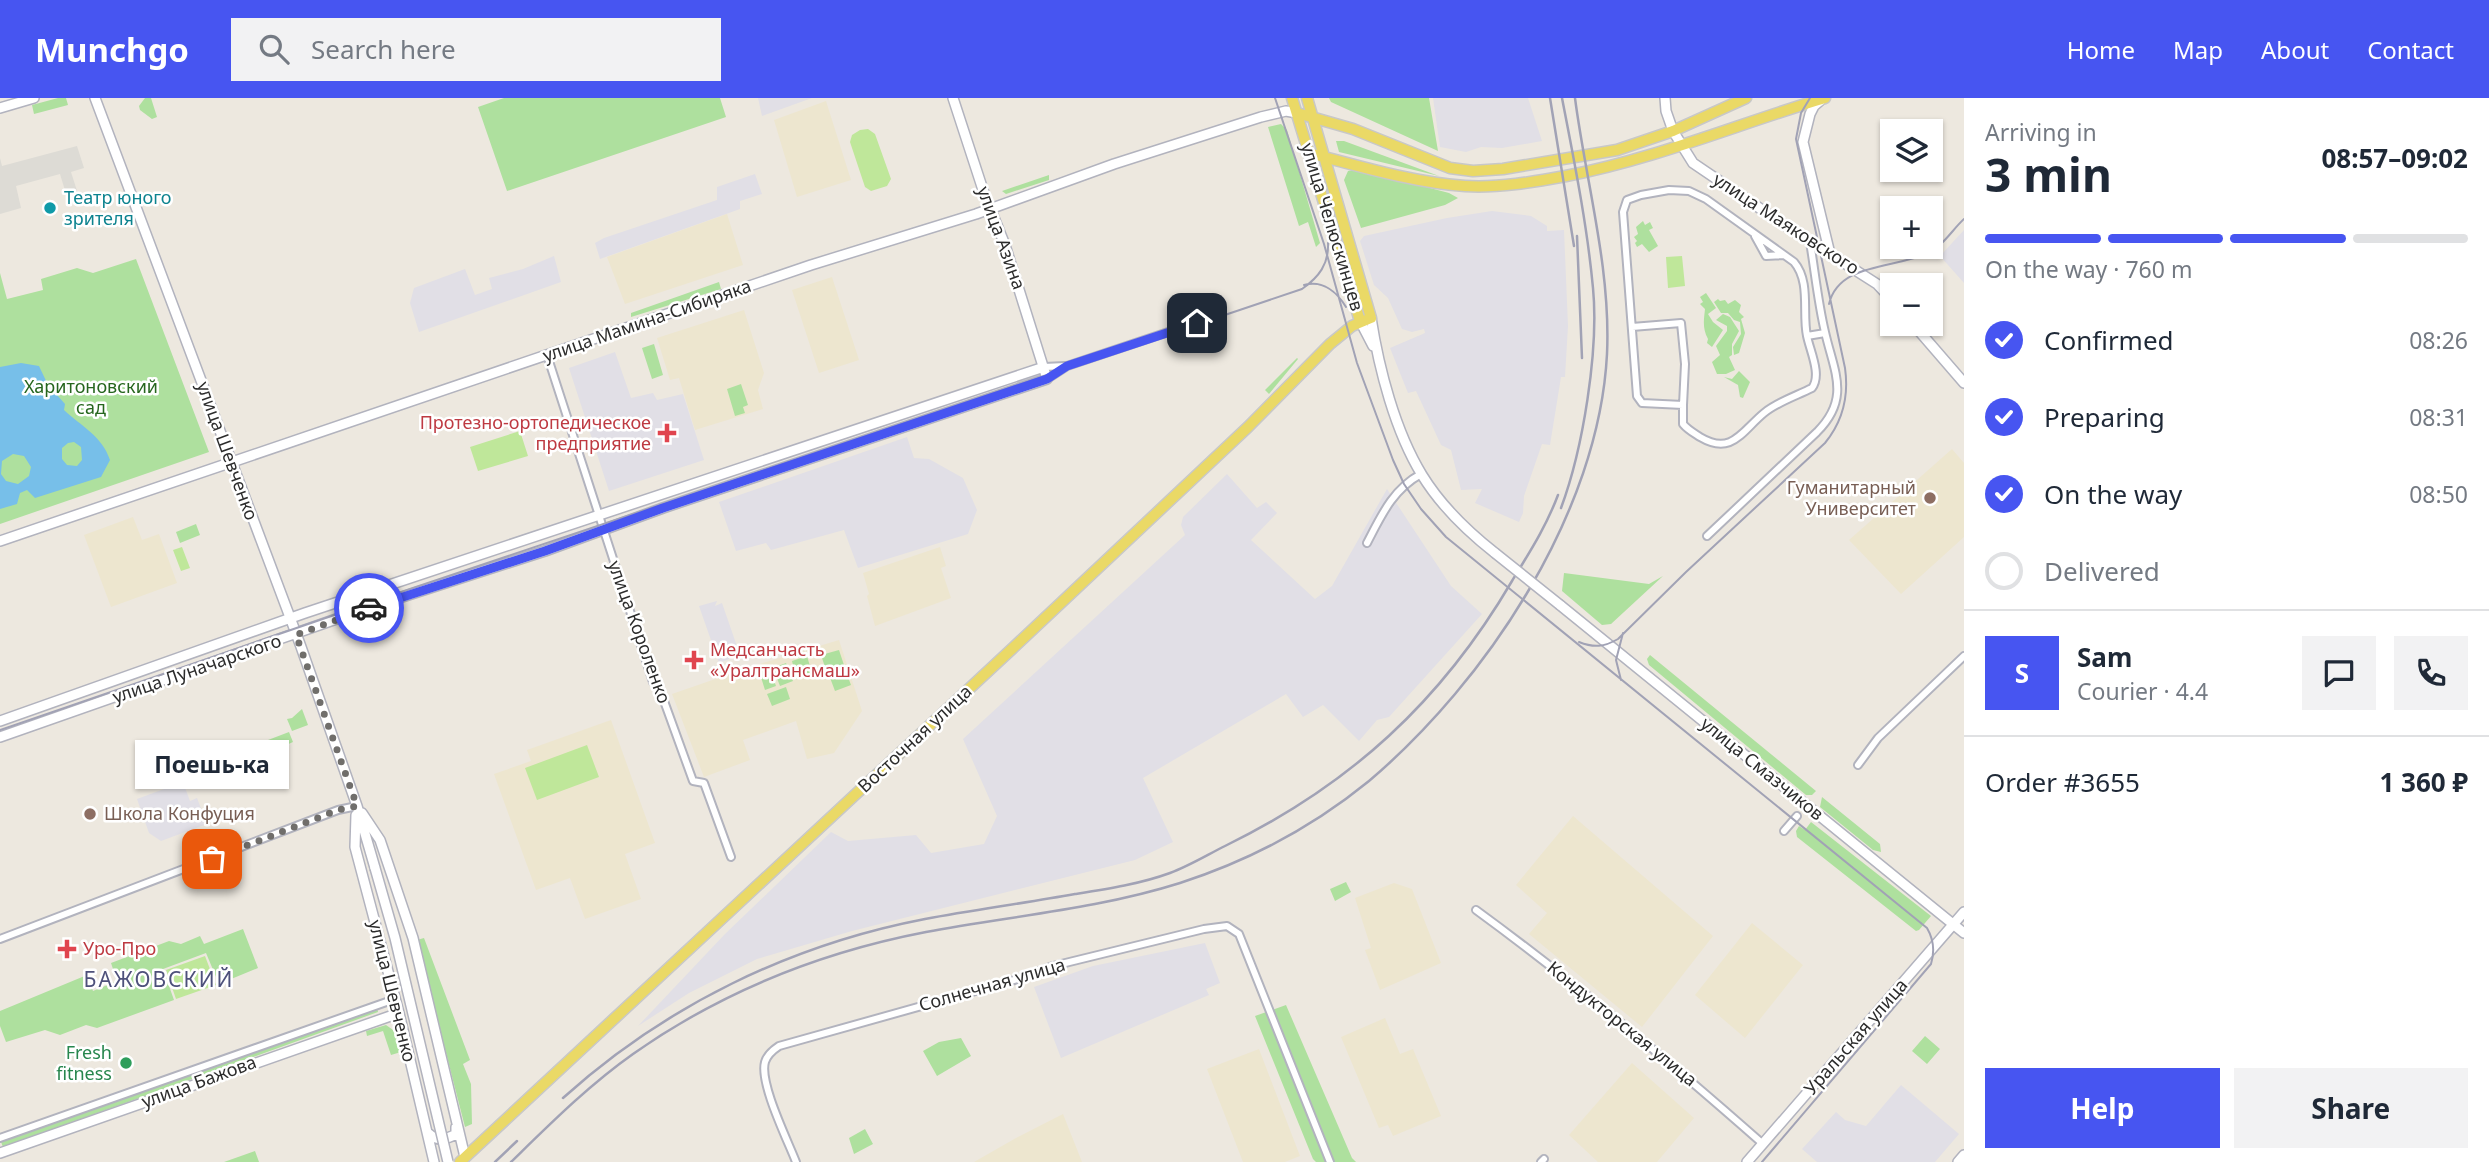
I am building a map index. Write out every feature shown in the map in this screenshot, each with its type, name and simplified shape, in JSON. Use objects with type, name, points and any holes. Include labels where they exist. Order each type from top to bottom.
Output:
[{"type":"main road","points":[[0,108],[34,98]]},
{"type":"main road","name":"улица Шевченко","points":[[95,98],[296,635],[357,806],[395,938],[448,1162]]},
{"type":"main road","name":"улица Азина","points":[[953,98],[1047,379]]},
{"type":"main road","name":"улица Челюскинцев","points":[[1292,98],[1396,416],[1421,474],[1468,531],[1560,605]]},
{"type":"main road","name":"улица Челюскинцев","points":[[1307,98],[1325,157],[1366,319]]},
{"type":"main road","name":"улица Маяковского","points":[[1665,98],[1673,131],[1681,147],[1700,169],[1880,287]]},
{"type":"main road","points":[[1297,113],[1353,129],[1439,164],[1467,172],[1603,153],[1673,131],[1746,98]]},
{"type":"main road","points":[[1788,109],[1792,98]]},
{"type":"main road","points":[[1310,153],[1437,183],[1486,186],[1523,183],[1597,170],[1681,147],[1824,98]]},
{"type":"main road","points":[[1824,98],[1814,106],[1810,114],[1803,142],[1830,254]]},
{"type":"main road","name":"улица Мамина-Сибиряка","points":[[0,541],[811,265],[991,208],[1114,164],[1261,117],[1286,111],[1297,113]]},
{"type":"main road","name":"Восточная улица","points":[[462,1159],[1034,628],[1248,426],[1330,344],[1366,319]]},
{"type":"main road","points":[[1923,336],[1964,383]]},
{"type":"main road","name":"улица Луначарского","points":[[0,721],[290,619],[1044,368]]},
{"type":"main road","name":"улица Луначарского","points":[[0,737],[362,610],[545,551],[663,508],[1047,379]]},
{"type":"main road","name":"улица Смазчиков","points":[[1560,605],[1964,933]]},
{"type":"main road","name":"улица Шевченко","points":[[357,806],[380,840],[413,938],[457,1122],[462,1159]]},
{"type":"main road","name":"улица Шевченко","points":[[357,806],[355,847],[396,999],[434,1162]]},
{"type":"main road","name":"Уральская улица","points":[[1747,1162],[1964,912]]},
{"type":"main road","name":"улица Бажова","points":[[0,1153],[399,1013]]},
{"type":"main road","points":[[428,1133],[435,1139],[446,1139],[456,1134],[457,1122]]},
{"type":"main road","points":[[1958,1162],[1964,1155]]},
{"type":"street","points":[[1632,327],[1681,323],[1685,364],[1683,424],[1709,442],[1718,444],[1737,439],[1765,412],[1812,388],[1816,383],[1804,324],[1805,295],[1798,266],[1706,200],[1689,191],[1669,190],[1631,197],[1624,205],[1623,212],[1637,396],[1642,403],[1683,405]]},
{"type":"street","points":[[1754,234],[1766,256],[1784,255]]},
{"type":"street","points":[[1707,536],[1828,421],[1835,406],[1838,382],[1825,333],[1810,242]]},
{"type":"street","name":"улица Луначарского","points":[[1044,368],[1067,366],[1219,315]]},
{"type":"street","points":[[1807,336],[1825,333]]},
{"type":"street","name":"улица Короленко","points":[[547,355],[653,682],[660,690],[693,782],[704,783],[731,857]]},
{"type":"street","name":"улица Луначарского","points":[[1047,379],[1067,366]]},
{"type":"street","points":[[1367,543],[1384,509],[1399,489],[1421,474]]},
{"type":"street","points":[[1858,765],[1878,738],[1964,656]]},
{"type":"street","points":[[0,939],[338,810],[357,806]]},
{"type":"street","points":[[1784,831],[1797,816]]},
{"type":"street","name":"Кондукторская улица","points":[[1476,910],[1552,965],[1637,1034],[1763,1144]]},
{"type":"street","name":"Солнечная улица","points":[[796,1162],[769,1095],[764,1074],[765,1062],[770,1052],[779,1046],[1018,979],[1053,966],[1204,929],[1227,926],[1240,934],[1330,1162]]},
{"type":"street","name":"улица Бажова","points":[[0,1138],[396,999]]},
{"type":"shaded area","points":[[758,98],[812,98],[762,116]]},
{"type":"shaded area","points":[[1433,98],[1528,98],[1542,141],[1502,148],[1481,147],[1466,152],[1440,147]]},
{"type":"shaded area","points":[[826,101],[851,180],[797,197],[774,120]]},
{"type":"shaded area","points":[[77,146],[84,168],[71,172],[78,194],[67,197],[60,174],[16,186],[21,208],[0,214],[0,158],[2,166]]},
{"type":"shaded area","points":[[755,174],[762,194],[740,201],[740,209],[600,259],[595,243],[604,238],[717,200],[717,187]]},
{"type":"shaded area","points":[[1492,211],[1531,216],[1547,226],[1547,231],[1564,230],[1568,326],[1565,377],[1561,377],[1550,445],[1542,444],[1524,496],[1523,513],[1519,522],[1475,503],[1482,489],[1461,490],[1451,450],[1441,445],[1416,391],[1408,393],[1390,348],[1425,333],[1424,329],[1412,332],[1402,329],[1388,298],[1374,285],[1360,241],[1364,236]]},
{"type":"shaded area","points":[[727,214],[743,265],[625,304],[607,257]]},
{"type":"shaded area","points":[[1964,230],[1964,283],[1943,259],[1943,253]]},
{"type":"shaded area","points":[[554,256],[561,282],[419,332],[410,303],[414,288],[465,269],[475,295],[492,289],[489,278],[523,269]]},
{"type":"shaded area","points":[[832,277],[859,360],[819,373],[792,290]]},
{"type":"shaded area","points":[[744,310],[764,373],[758,390],[763,409],[695,430],[679,378],[670,380],[657,338]]},
{"type":"shaded area","points":[[615,352],[631,398],[653,393],[657,400],[683,394],[704,460],[609,491],[569,368]]},
{"type":"shaded area","points":[[907,437],[914,458],[929,459],[963,478],[977,510],[968,534],[858,568],[844,530],[771,550],[766,543],[736,551],[719,502]]},
{"type":"shaded area","name":"Гуманитарный Университет","points":[[1952,449],[1964,463],[1964,537],[1901,594],[1849,540]]},
{"type":"shaded area","points":[[1227,474],[1257,508],[1266,502],[1277,513],[1251,540],[1315,599],[1332,586],[1387,489],[1451,586],[1482,614],[1389,717],[1377,720],[1359,741],[1323,705],[1303,717],[1286,694],[1143,778],[1173,842],[1135,860],[852,931],[757,959],[689,993],[638,1026],[725,934],[831,832],[848,841],[916,835],[931,853],[984,844],[997,816],[963,739],[1185,535],[1181,525],[1183,517]]},
{"type":"shaded area","points":[[133,517],[142,540],[159,534],[177,583],[111,607],[84,535]]},
{"type":"shaded area","points":[[940,547],[946,566],[941,568],[951,598],[875,626],[863,573]]},
{"type":"shaded area","points":[[717,601],[715,606],[722,603],[740,655],[719,663],[699,606]]},
{"type":"shaded area","points":[[839,640],[862,711],[834,753],[807,759],[796,721],[743,740],[750,760],[704,777],[672,694]]},
{"type":"shaded area","points":[[611,720],[655,843],[625,854],[641,899],[585,919],[570,878],[536,890],[494,774],[531,761],[527,750]]},
{"type":"shaded area","points":[[183,782],[190,801],[197,798],[207,824],[161,841],[149,833],[137,799]]},
{"type":"shaded area","points":[[1573,816],[1713,936],[1642,1027],[1529,934],[1547,913],[1516,885]]},
{"type":"shaded area","points":[[1394,883],[1412,889],[1441,963],[1380,990],[1365,950],[1371,948],[1355,898]]},
{"type":"shaded area","points":[[1752,923],[1803,965],[1745,1038],[1695,995]]},
{"type":"shaded area","points":[[1205,943],[1220,983],[1206,989],[1209,995],[1061,1058],[1034,987],[1093,966]]},
{"type":"shaded area","points":[[1385,1018],[1400,1054],[1413,1049],[1441,1116],[1393,1136],[1388,1125],[1379,1128],[1341,1037]]},
{"type":"shaded area","points":[[1259,1049],[1300,1156],[1285,1162],[1243,1162],[1207,1069]]},
{"type":"shaded area","points":[[1632,1063],[1694,1118],[1657,1162],[1598,1162],[1569,1135]]},
{"type":"shaded area","points":[[1901,1085],[1959,1134],[1935,1162],[1817,1162],[1802,1149],[1836,1112],[1845,1120],[1866,1126]]},
{"type":"shaded area","points":[[1063,1114],[1082,1162],[974,1162],[1016,1138]]},
{"type":"green space","points":[[66,98],[68,105],[34,114],[32,105]]},
{"type":"green space","points":[[145,98],[151,98],[157,117],[152,119],[140,110],[139,106]]},
{"type":"green space","points":[[504,98],[720,98],[726,117],[507,191],[478,107]]},
{"type":"green space","points":[[1329,98],[1429,98],[1438,151],[1331,102]]},
{"type":"green space","points":[[1281,124],[1287,130],[1320,243],[1316,247],[1308,222],[1299,226],[1268,127]]},
{"type":"green space","points":[[868,129],[875,134],[891,179],[887,186],[871,191],[865,187],[850,142],[852,135]]},
{"type":"green space","points":[[1336,141],[1344,141],[1439,176],[1339,152]]},
{"type":"green space","points":[[1358,169],[1449,193],[1458,198],[1445,205],[1361,228],[1344,180],[1348,171]]},
{"type":"green space","points":[[1049,175],[1049,180],[1006,194],[1002,191]]},
{"type":"green space","points":[[1643,221],[1645,225],[1650,222],[1653,228],[1649,230],[1658,246],[1649,252],[1642,244],[1637,247],[1635,243],[1637,241],[1634,237],[1638,234],[1636,227]]},
{"type":"green space","points":[[1682,256],[1685,286],[1668,288],[1666,257]]},
{"type":"green space","name":"Харитоновский сад","points":[[136,259],[209,452],[0,524],[0,273],[7,299],[43,290],[41,279],[77,268],[93,273]]},
{"type":"green space","points":[[719,282],[721,289],[631,317],[631,313]]},
{"type":"green space","points":[[1706,293],[1716,308],[1708,314],[1723,330],[1712,347],[1707,343],[1705,309],[1700,304],[1703,302],[1700,297]]},
{"type":"green space","points":[[1718,299],[1725,300],[1728,304],[1735,300],[1741,305],[1739,312],[1744,317],[1741,319],[1745,333],[1739,353],[1734,355],[1733,347],[1741,334],[1740,322],[1728,313],[1721,313],[1714,302]]},
{"type":"green space","points":[[1723,314],[1730,317],[1739,331],[1729,357],[1735,370],[1717,374],[1712,362],[1720,355],[1716,346],[1727,331],[1727,326],[1716,320]]},
{"type":"green space","points":[[654,344],[663,375],[652,379],[642,348]]},
{"type":"green space","points":[[1298,359],[1269,394],[1265,390]]},
{"type":"green space","points":[[1739,371],[1750,382],[1743,398],[1740,397],[1738,385],[1724,377],[1732,379]]},
{"type":"green space","points":[[741,384],[748,405],[743,407],[745,413],[735,416],[727,389]]},
{"type":"green space","points":[[520,431],[528,456],[478,471],[470,447]]},
{"type":"green space","points":[[196,524],[200,535],[180,543],[176,532]]},
{"type":"green space","points":[[182,547],[190,568],[181,571],[173,550]]},
{"type":"green space","points":[[1564,573],[1649,584],[1663,576],[1611,624],[1602,625],[1562,591]]},
{"type":"green space","points":[[839,650],[844,665],[826,670],[821,655]]},
{"type":"green space","points":[[1650,655],[1816,791],[1812,795],[1806,795],[1649,665],[1647,659]]},
{"type":"green space","points":[[807,656],[812,673],[796,678],[792,661]]},
{"type":"green space","points":[[786,663],[793,681],[780,686],[773,668]]},
{"type":"green space","points":[[769,667],[776,686],[765,690],[759,671]]},
{"type":"green space","points":[[845,669],[851,685],[835,691],[829,675]]},
{"type":"green space","points":[[786,687],[790,699],[772,706],[767,694]]},
{"type":"green space","points":[[302,709],[308,725],[292,731],[287,719]]},
{"type":"green space","points":[[289,732],[293,742],[273,751],[268,740]]},
{"type":"green space","points":[[262,743],[273,764],[243,779],[227,781],[210,777],[209,773],[213,770],[209,762],[221,757],[238,767]]},
{"type":"green space","points":[[587,745],[599,777],[537,800],[525,768]]},
{"type":"green space","points":[[1822,797],[1880,844],[1881,852],[1873,850],[1820,807]]},
{"type":"green space","points":[[1811,822],[1931,916],[1919,930],[1916,931],[1797,837],[1799,826],[1805,830]]},
{"type":"green space","points":[[1346,882],[1351,892],[1335,901],[1330,889]]},
{"type":"green space","points":[[243,929],[258,968],[219,984],[206,953],[163,969],[174,1000],[97,1028],[86,1025],[60,1035],[45,1030],[6,1042],[0,1026],[0,1011],[87,975],[93,991],[117,981],[111,963],[169,941],[181,944],[200,936],[204,944]]},
{"type":"green space","points":[[424,938],[470,1060],[463,1064],[471,1084],[472,1124],[465,1127],[417,940]]},
{"type":"green space","points":[[205,956],[216,985],[176,999],[166,970]]},
{"type":"green space","points":[[1286,1005],[1356,1162],[1316,1162],[1313,1159],[1255,1016]]},
{"type":"green space","points":[[377,1007],[378,1012],[3,1147],[1,1142]]},
{"type":"green space","points":[[386,1025],[396,1032],[401,1052],[391,1055],[383,1031],[367,1036],[366,1031]]},
{"type":"green space","points":[[1925,1036],[1940,1049],[1927,1064],[1912,1051]]},
{"type":"green space","points":[[961,1038],[971,1056],[937,1076],[923,1051],[939,1042]]},
{"type":"green space","points":[[865,1129],[873,1144],[854,1154],[849,1138]]},
{"type":"green space","points":[[255,1151],[259,1162],[224,1162]]},
{"type":"water","points":[[21,363],[39,366],[48,385],[65,404],[64,410],[102,444],[110,460],[101,477],[35,498],[27,490],[20,493],[17,504],[0,509],[0,367]],"holes":[[[74,442],[81,447],[82,460],[77,466],[67,465],[62,459],[62,448]],[[13,454],[24,456],[31,467],[29,476],[18,484],[6,481],[1,474],[2,461]]]},
{"type":"tram line","points":[[1275,98],[1324,244],[1357,363],[1393,460],[1404,484],[1421,509],[1446,537],[1929,932],[1933,946],[1931,964],[1762,1162]]},
{"type":"tram line","points":[[1579,642],[1599,646],[1618,639],[1825,443],[1840,417],[1845,398],[1845,368],[1796,139],[1801,113],[1810,98]]},
{"type":"tram line","points":[[1829,304],[1835,290],[1844,281],[1870,269],[1928,253],[1943,242],[1964,219]]},
{"type":"tram line","points":[[0,730],[1302,289],[1322,269],[1327,257],[1328,243]]},
{"type":"tram line","points":[[1304,285],[1317,284],[1329,288],[1346,307]]},
{"type":"tram line","points":[[1621,680],[1616,660],[1623,633]]},
{"type":"railway","points":[[1550,98],[1574,246]]},
{"type":"railway","points":[[1561,508],[1576,457],[1588,399],[1594,340],[1593,288],[1587,240],[1562,98]]},
{"type":"railway","points":[[511,1162],[570,1105],[633,1054],[737,993],[811,963],[887,940],[1118,899],[1205,874],[1279,841],[1326,813],[1369,781],[1413,740],[1455,694],[1494,644],[1529,589],[1559,532],[1583,473],[1599,414],[1607,354],[1605,290],[1575,98]]},
{"type":"railway","points":[[1577,236],[1582,358]]},
{"type":"railway","points":[[563,1098],[602,1065],[644,1035],[687,1008],[778,963],[875,930],[1111,888],[1170,873],[1270,822],[1313,796],[1389,736],[1455,665],[1484,625],[1537,540],[1558,495]]},
{"type":"railway","points":[[495,1162],[517,1141]]},
{"type":"way so far","points":[[212,859],[338,810],[357,806],[296,635],[369,608]]},
{"type":"place","name":"Театр юного зрителя","points":[[50,208]]},
{"type":"place","name":"Протезно-ортопедическое предприятие","points":[[667,433]]},
{"type":"place","name":"Гуманитарный Университет","points":[[1930,498]]},
{"type":"place","name":"Медсанчасть «Уралтрансмаш»","points":[[694,660]]},
{"type":"place","name":"Школа Конфуция","points":[[90,814]]},
{"type":"place","name":"Поешь-ка","points":[[212,859]]},
{"type":"place","name":"Уро-Про","points":[[67,949]]},
{"type":"place","name":"Fresh fitness","points":[[126,1063]]},
{"type":"district","name":"БАЖОВСКИЙ","points":[[159,980]]},
{"type":"route","points":[[369,608],[545,551],[663,508],[1047,379],[1067,366],[1197,323]]}]
